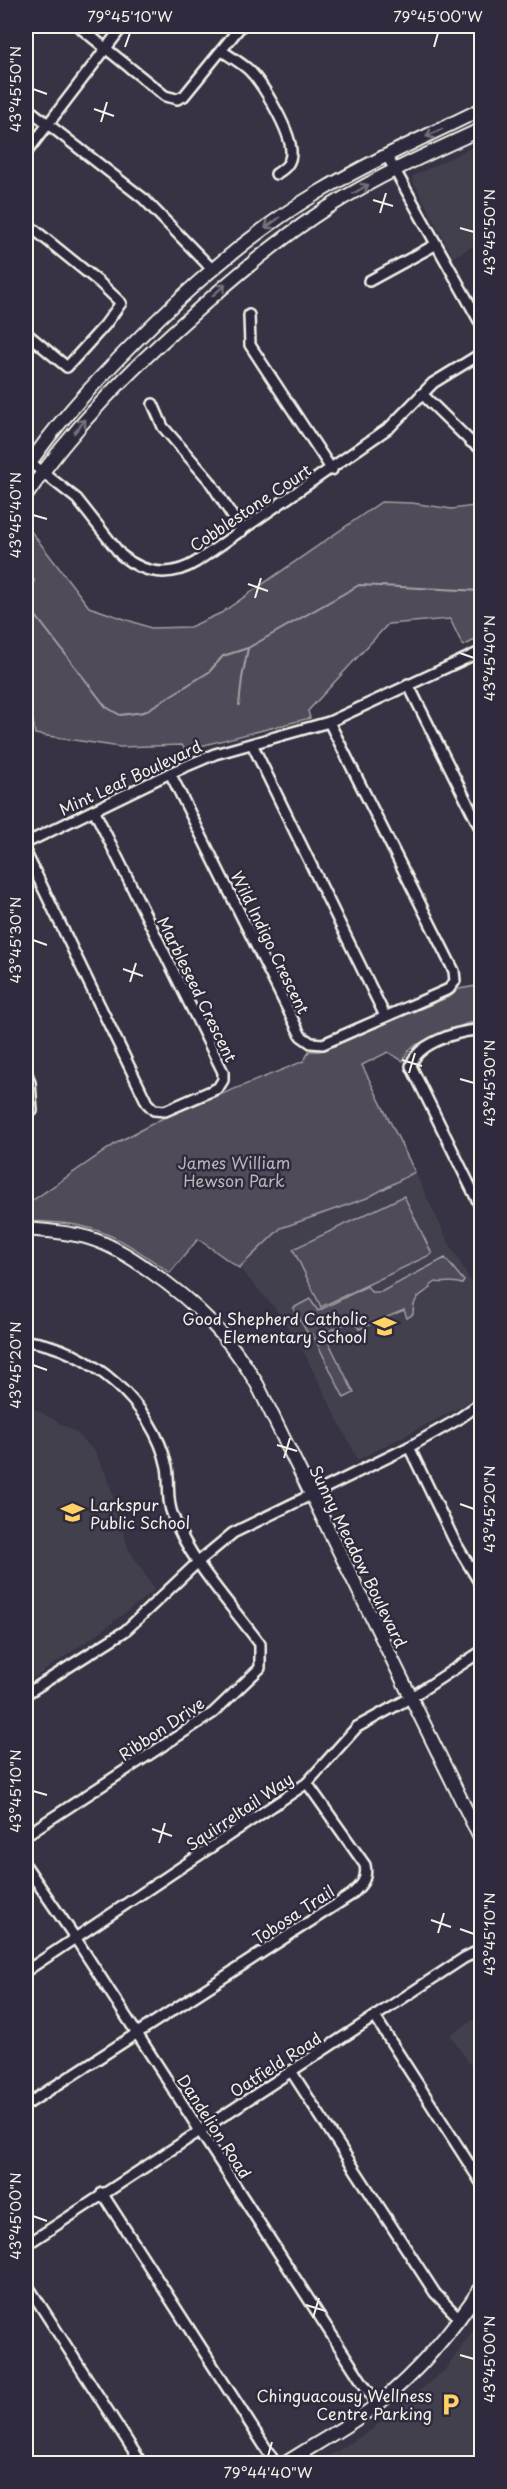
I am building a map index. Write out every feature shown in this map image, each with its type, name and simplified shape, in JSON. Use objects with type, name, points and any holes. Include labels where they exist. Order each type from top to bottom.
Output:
[{"type":"main road","points":[[26,496],[32,466],[49,435],[102,375],[212,269],[298,205],[387,156],[482,109]]},
{"type":"main road","points":[[32,466],[224,286],[287,237],[328,208],[394,170],[482,129]]},
{"type":"main road","name":"Sunny Meadow Boulevard","points":[[26,1229],[75,1234],[108,1245],[138,1262],[198,1308],[224,1334],[247,1367],[482,1842]]},
{"type":"main road","points":[[284,2463],[377,2405],[416,2369],[460,2319],[482,2286]]},
{"type":"street","points":[[78,26],[148,84],[165,96],[177,99],[184,96],[241,26]]},
{"type":"street","points":[[26,153],[123,26]]},
{"type":"street","points":[[222,51],[248,70],[264,89],[281,121],[292,151],[289,163],[284,170],[276,174]]},
{"type":"street","points":[[26,107],[144,199],[212,269]]},
{"type":"street","points":[[387,156],[482,326]]},
{"type":"street","points":[[26,223],[99,282],[121,303],[67,367],[26,333]]},
{"type":"street","points":[[369,281],[435,245]]},
{"type":"street","points":[[249,315],[250,345],[332,470]]},
{"type":"street","name":"Cobblestone Court","points":[[32,466],[77,499],[121,555],[146,570],[163,573],[183,569],[332,470],[390,428],[439,379],[482,352]]},
{"type":"street","points":[[422,394],[471,442],[482,449]]},
{"type":"street","points":[[153,404],[163,427],[209,480],[242,531]]},
{"type":"street","name":"Mint Leaf Boulevard","points":[[26,843],[170,772],[215,754],[329,722],[482,651]]},
{"type":"street","points":[[408,684],[482,832]]},
{"type":"street","name":"Wild Indigo Crescent","points":[[170,772],[301,1036],[311,1043],[323,1044],[449,989],[455,981],[454,971],[329,722]]},
{"type":"street","points":[[252,744],[386,1016]]},
{"type":"street","name":"Marbleseed Crescent","points":[[26,853],[147,1103],[154,1110],[165,1111],[218,1088],[223,1080],[223,1072],[94,810]]},
{"type":"street","points":[[482,1034],[476,1030],[461,1031],[418,1050],[411,1066],[482,1210]]},
{"type":"street","points":[[26,1071],[30,1083],[32,1111]]},
{"type":"street","name":"Ribbon Drive","points":[[26,1341],[69,1351],[118,1385],[136,1405],[151,1427],[166,1466],[173,1517],[198,1562],[260,1644],[260,1668],[213,1713],[26,1835]]},
{"type":"street","points":[[26,1694],[125,1631],[198,1562],[233,1533],[409,1447],[457,1420],[482,1402]]},
{"type":"street","points":[[409,1447],[455,1542],[482,1587]]},
{"type":"street","name":"Squirreltail Way","points":[[26,1971],[307,1784],[357,1727],[411,1698],[482,1652]]},
{"type":"street","name":"Tobosa Trail","points":[[26,2105],[351,1895],[362,1885],[367,1872],[366,1865],[307,1784]]},
{"type":"street","name":"Dandelion Road","points":[[26,1866],[76,1939],[377,2405]]},
{"type":"street","name":"Oatfield Road","points":[[26,2245],[102,2193],[464,1958],[482,1950]]},
{"type":"street","points":[[375,2017],[482,2184]]},
{"type":"street","points":[[291,2071],[435,2293],[460,2319]]},
{"type":"street","points":[[102,2193],[276,2463]]},
{"type":"street","points":[[26,2283],[142,2463]]},
{"type":"shaded area","points":[[481,143],[481,242],[453,257],[412,179],[413,176]]},
{"type":"shaded area","name":"Good Shepherd Catholic Elementary School","points":[[415,1172],[447,1239],[481,1295],[481,1391],[466,1404],[358,1460],[301,1347],[274,1307],[239,1268],[281,1228],[367,1198]]},
{"type":"shaded area","name":"Larkspur Public School","points":[[26,1404],[77,1433],[96,1453],[108,1478],[128,1548],[155,1590],[28,1682],[26,1679]]},
{"type":"shaded area","points":[[481,2015],[481,2081],[450,2035]]},
{"type":"shaded area","name":"Chinguacousy Wellness Centre Parking","points":[[474,2329],[481,2334],[481,2463],[318,2463],[371,2430],[446,2369]]},
{"type":"green space","points":[[381,502],[412,503],[452,509],[481,505],[481,637],[463,646],[450,619],[388,624],[308,711],[310,718],[185,750],[182,745],[120,747],[35,734],[26,675],[27,526],[89,607],[151,628],[190,627],[221,613]]},
{"type":"green space","name":"James William Hewson Park","points":[[481,982],[480,1022],[468,1023],[413,1046],[403,1061],[388,1052],[362,1065],[415,1172],[367,1198],[281,1228],[239,1268],[198,1239],[170,1273],[138,1251],[105,1233],[74,1225],[26,1221],[26,1205],[118,1142],[165,1117],[304,1061],[309,1051],[320,1051],[451,996],[459,989],[476,986]]},
{"type":"green space","points":[[404,1196],[432,1254],[321,1307],[293,1249]]},
{"type":"green space","points":[[445,1258],[464,1281],[462,1284],[436,1282],[417,1298],[413,1314],[407,1318],[404,1310],[359,1329],[354,1320],[324,1333],[354,1393],[344,1398],[313,1335],[307,1332],[293,1308],[310,1299],[318,1311],[367,1286],[371,1292],[381,1292]]},
{"type":"waterway","points":[[26,603],[34,580]]},
{"type":"waterway","points":[[26,603],[106,707],[120,715],[144,712],[209,672],[223,656],[248,648],[359,585],[482,591]]},
{"type":"waterway","points":[[239,705],[248,648]]},
{"type":"place","name":"Good Shepherd Catholic Elementary School","points":[[385,1327]]},
{"type":"place","name":"Larkspur Public School","points":[[72,1513]]},
{"type":"place","name":"Chinguacousy Wellness Centre Parking","points":[[450,2404]]}]
